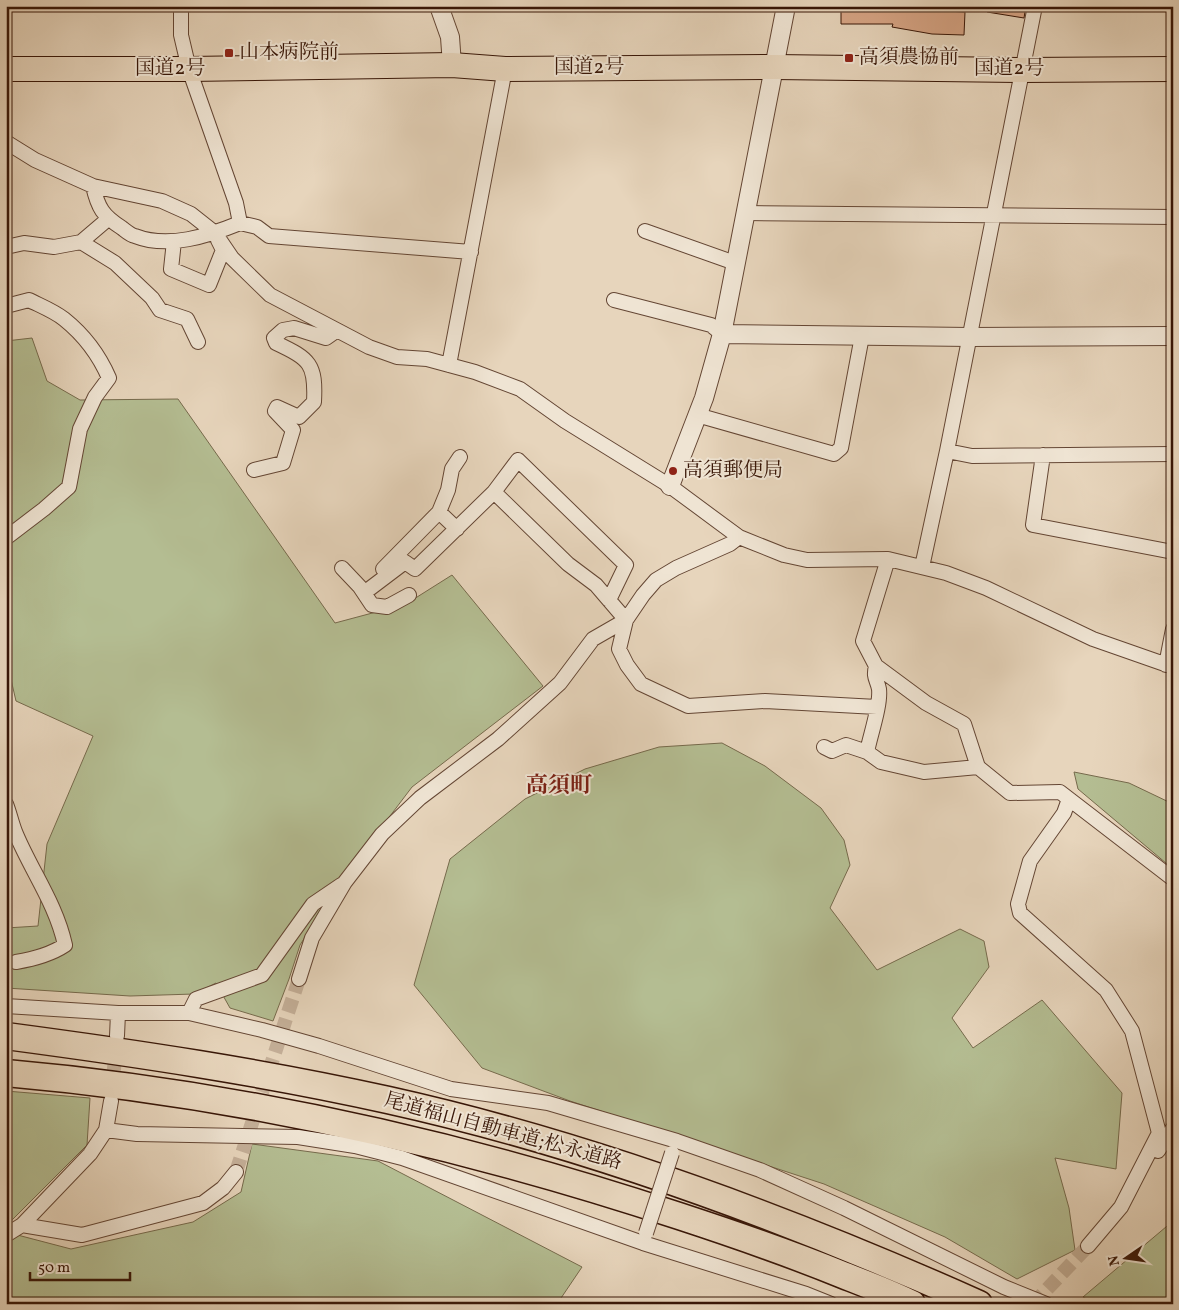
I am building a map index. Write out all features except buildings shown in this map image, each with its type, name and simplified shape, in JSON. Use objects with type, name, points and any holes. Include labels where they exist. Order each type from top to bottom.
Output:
[{"type":"highway","name":"国道2号","points":[[6,69],[452,66],[506,69],[774,67],[1023,70],[1173,69]]},
{"type":"highway","name":"尾道福山自動車道;松永道路","points":[[6,1036],[248,1072],[389,1100],[518,1133],[633,1168],[779,1219],[979,1304]]},
{"type":"highway","name":"尾道福山自動車道;松永道路","points":[[6,1073],[69,1079],[240,1103],[384,1133],[512,1165],[626,1198],[770,1246],[912,1304]]},
{"type":"street","points":[[181,6],[181,35],[189,69],[236,202],[240,223]]},
{"type":"street","points":[[439,6],[450,37],[452,66]]},
{"type":"street","points":[[670,486],[704,398],[722,334],[786,6]]},
{"type":"street","points":[[922,567],[948,451],[1035,6]]},
{"type":"street","points":[[450,365],[506,69]]},
{"type":"street","points":[[6,142],[35,160],[93,186],[162,201],[191,214],[215,233],[232,258],[270,295],[368,347],[397,356],[426,359],[450,365],[520,389],[565,422],[670,486],[740,537],[784,555],[807,560],[888,559],[946,573],[986,588],[1093,639],[1169,666],[1173,629]]},
{"type":"street","points":[[93,186],[96,203],[108,219],[134,236],[162,242],[215,233],[240,223],[256,227],[269,236],[471,252]]},
{"type":"street","points":[[746,213],[1173,217]]},
{"type":"street","points":[[6,248],[24,243],[54,247],[80,242],[108,219]]},
{"type":"street","points":[[644,231],[735,263]]},
{"type":"street","points":[[174,241],[171,269],[209,285],[223,250],[215,233]]},
{"type":"street","points":[[80,242],[115,263],[152,298],[160,310],[187,319],[198,342]]},
{"type":"street","points":[[6,306],[30,300],[63,318],[83,337],[102,360],[109,378],[95,397],[80,429],[68,488],[6,538]]},
{"type":"street","points":[[614,300],[711,326],[722,334],[970,337],[1173,336]]},
{"type":"street","points":[[254,470],[283,463],[293,430],[275,411],[277,407],[299,417],[314,402],[313,370],[305,360],[276,343],[274,338],[283,330],[294,328],[326,338],[336,331]]},
{"type":"street","points":[[697,415],[834,454],[841,448],[862,336]]},
{"type":"street","points":[[948,451],[972,456],[1173,454]]},
{"type":"street","points":[[1042,455],[1033,525],[1173,552]]},
{"type":"street","points":[[362,590],[439,512],[448,490],[452,469],[460,457]]},
{"type":"street","points":[[362,590],[405,562],[415,569],[494,492],[518,460],[626,566],[610,600]]},
{"type":"street","points":[[494,492],[568,564],[596,585],[626,620]]},
{"type":"street","points":[[439,512],[457,529]]},
{"type":"street","points":[[740,537],[730,544],[676,568],[656,580],[642,595],[626,620],[619,649],[641,684],[688,706],[765,701],[877,707]]},
{"type":"street","points":[[888,559],[863,641],[876,666],[926,703],[964,724],[978,766],[1010,793],[1060,792],[1173,880]]},
{"type":"street","points":[[342,568],[372,604],[387,607],[409,595]]},
{"type":"street","points":[[299,978],[312,938],[345,882],[382,834],[420,798],[498,739],[560,683],[592,639],[626,620]]},
{"type":"street","points":[[867,752],[879,689],[874,675],[876,666]]},
{"type":"street","points":[[824,746],[832,751],[846,745],[867,752],[881,762],[924,772],[978,766]]},
{"type":"street","points":[[1069,799],[1064,813],[1030,861],[1018,904],[1020,914],[1106,990],[1132,1032],[1159,1133],[1146,1155],[1121,1207],[1088,1246]]},
{"type":"street","points":[[6,804],[16,834],[47,893],[63,934],[65,945],[53,953],[31,960],[16,962]]},
{"type":"street","points":[[189,1013],[196,999],[262,975],[313,904],[345,882]]},
{"type":"street","points":[[6,1006],[118,1012],[189,1013],[319,1046],[451,1089],[548,1104],[674,1147],[760,1170],[844,1208],[1004,1287],[1046,1304]]},
{"type":"street","points":[[117,1036],[118,1012]]},
{"type":"street","points":[[6,1235],[22,1225],[90,1154],[106,1130],[111,1101]]},
{"type":"street","points":[[1146,1155],[1156,1154],[1173,1128]]},
{"type":"street","points":[[106,1130],[137,1134],[298,1137],[355,1146],[402,1158],[644,1238],[832,1304]]},
{"type":"street","points":[[644,1238],[674,1147]]},
{"type":"street","points":[[22,1225],[82,1235],[203,1203],[223,1188],[236,1172]]},
{"type":"green space","points":[[32,338],[47,381],[80,400],[178,399],[335,623],[406,604],[452,575],[543,686],[412,787],[343,878],[300,945],[273,1021],[230,1008],[216,983],[194,994],[130,996],[6,988],[6,928],[38,926],[47,844],[93,736],[16,701],[6,658],[6,341]]},
{"type":"green space","points":[[722,743],[765,766],[821,808],[844,840],[850,865],[830,908],[877,970],[960,929],[984,941],[989,967],[952,1018],[973,1048],[1042,1000],[1122,1093],[1116,1169],[1055,1158],[1069,1208],[1075,1250],[1017,1279],[945,1237],[824,1184],[570,1101],[482,1068],[414,985],[450,859],[525,799],[585,769],[659,747]]},
{"type":"green space","points":[[1074,772],[1129,783],[1173,804],[1173,869],[1078,789]]},
{"type":"green space","points":[[6,1091],[90,1098],[87,1145],[6,1226]]},
{"type":"green space","points":[[252,1144],[378,1161],[582,1267],[557,1304],[6,1304],[6,1232],[71,1249],[193,1222],[241,1192]]},
{"type":"green space","points":[[1173,1221],[1173,1304],[1096,1304],[1083,1297]]},
{"type":"tunnel","points":[[236,1172],[299,979]]},
{"type":"tunnel","points":[[112,1091],[116,1047]]},
{"type":"tunnel","points":[[1033,1304],[1088,1246]]},
{"type":"place","name":"山本病院前","points":[[229,53]]},
{"type":"place","name":"高須農協前","points":[[849,58]]},
{"type":"place","name":"高須郵便局","points":[[673,471]]},
{"type":"district","name":"高須町","points":[[559,786]]}]
